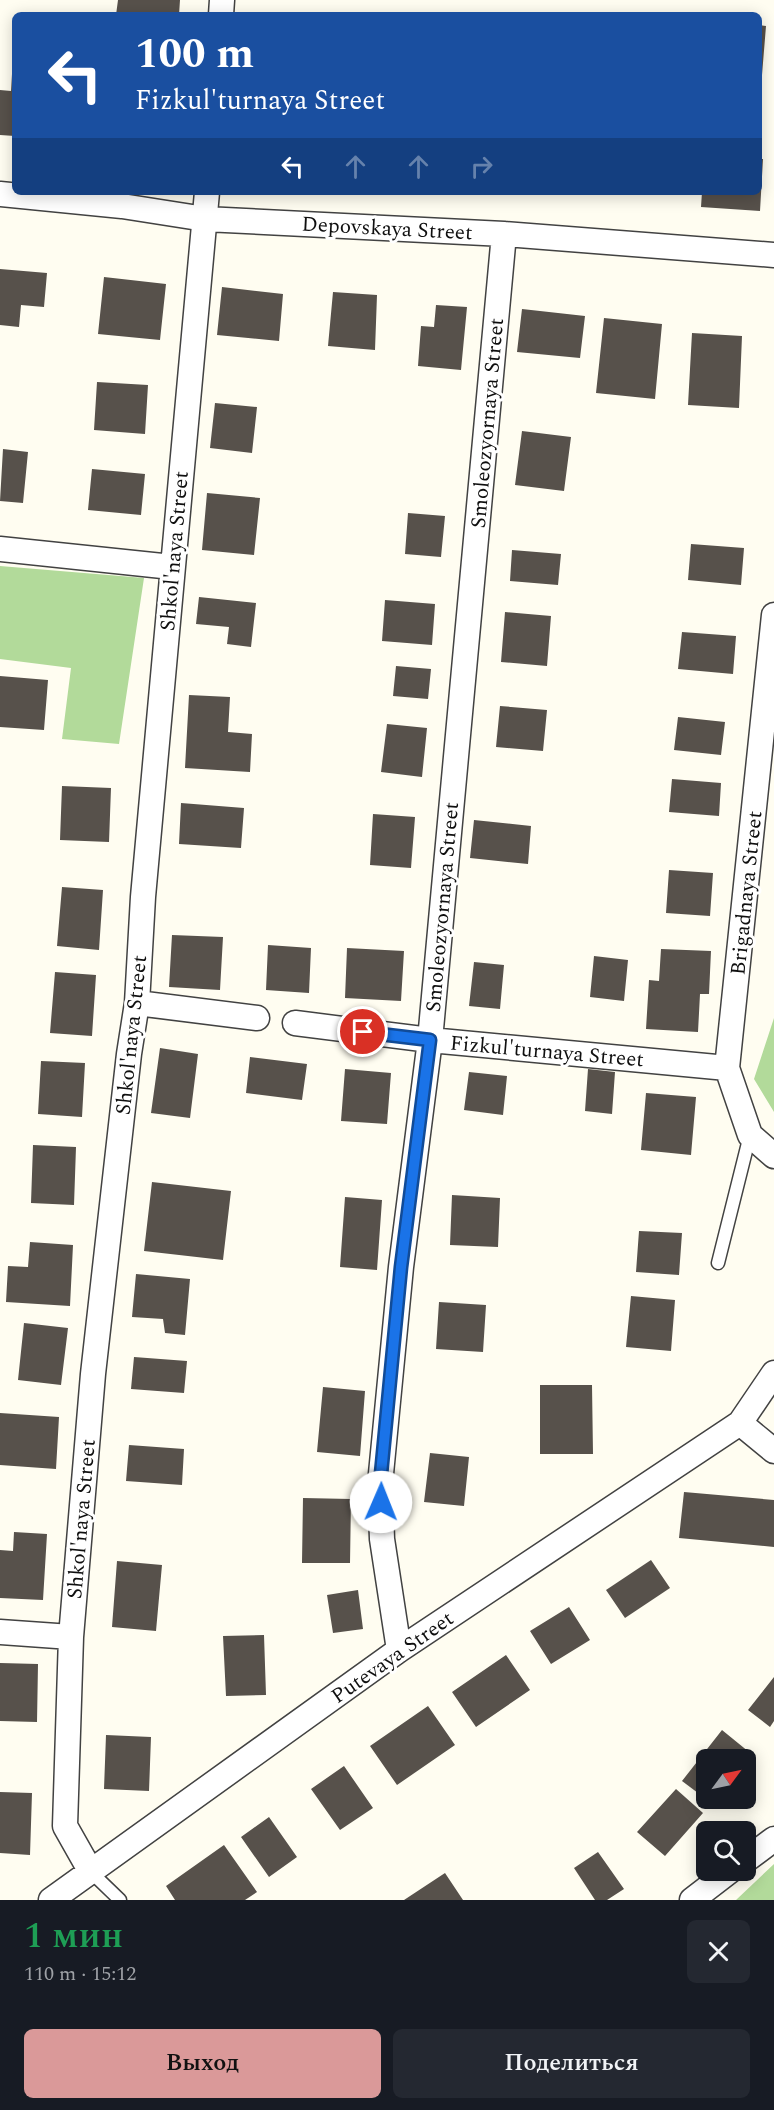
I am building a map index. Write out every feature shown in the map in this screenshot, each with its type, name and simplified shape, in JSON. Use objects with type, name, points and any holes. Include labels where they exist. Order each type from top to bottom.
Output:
[{"type":"street","name":"Depovskaya Street","points":[[0,194],[122,206],[205,219],[504,234],[774,255]]},
{"type":"street","name":"Shkol'naya Street","points":[[91,1872],[65,1826],[71,1637],[93,1374],[129,1054],[137,1003],[143,897],[207,195]]},
{"type":"street","name":"Smoleozyornaya Street","points":[[399,1650],[382,1539],[380,1484],[401,1267],[430,1040],[504,234]]},
{"type":"street","points":[[0,549],[172,567]]},
{"type":"street","name":"Brigadnaya Street","points":[[750,1135],[728,1068],[774,615]]},
{"type":"street","points":[[137,1003],[257,1018]]},
{"type":"street","name":"Fizkul'turnaya Street","points":[[295,1023],[430,1040],[728,1068]]},
{"type":"street","points":[[750,1135],[774,1156]]},
{"type":"street","points":[[774,1373],[740,1423],[774,1452]]},
{"type":"street","name":"Putevaya Street","points":[[51,1900],[399,1650],[740,1423]]},
{"type":"street","points":[[0,1632],[71,1637]]},
{"type":"street","points":[[756,1852],[774,1839]]},
{"type":"street","points":[[692,1900],[717,1881]]},
{"type":"lane","points":[[718,1263],[750,1135]]},
{"type":"lane","points":[[91,1872],[120,1900]]},
{"type":"green space","points":[[0,566],[144,578],[119,744],[62,739],[71,668],[0,659]]},
{"type":"green space","points":[[774,1018],[774,1112],[754,1079]]},
{"type":"green space","points":[[774,1864],[774,1900],[736,1900]]},
{"type":"building","points":[[118,0],[180,0],[179,12],[116,12]]},
{"type":"building","points":[[762,25],[766,26],[762,75]]},
{"type":"building","points":[[12,74],[12,136],[0,135],[0,90],[11,91]]},
{"type":"building","points":[[702,195],[761,195],[760,211],[701,207]]},
{"type":"building","points":[[0,269],[47,273],[44,307],[21,305],[19,327],[0,325]]},
{"type":"building","points":[[104,277],[166,284],[160,340],[98,334]]},
{"type":"building","points":[[222,287],[283,294],[279,341],[217,335]]},
{"type":"building","points":[[333,292],[377,295],[375,350],[328,346]]},
{"type":"building","points":[[436,305],[467,307],[461,370],[418,366],[421,326],[434,327]]},
{"type":"building","points":[[522,309],[585,316],[580,358],[517,352]]},
{"type":"building","points":[[604,318],[662,324],[655,399],[596,393]]},
{"type":"building","points":[[692,333],[742,336],[739,408],[688,405]]},
{"type":"building","points":[[97,382],[148,385],[145,434],[94,430]]},
{"type":"building","points":[[215,403],[257,407],[252,453],[210,448]]},
{"type":"building","points":[[522,431],[571,437],[564,491],[515,485]]},
{"type":"building","points":[[3,449],[28,452],[23,503],[0,501]]},
{"type":"building","points":[[92,469],[145,474],[141,515],[88,510]]},
{"type":"building","points":[[207,493],[260,498],[254,555],[202,550]]},
{"type":"building","points":[[408,513],[445,516],[441,557],[405,554]]},
{"type":"building","points":[[691,544],[744,548],[741,585],[688,580]]},
{"type":"building","points":[[512,550],[561,554],[558,585],[510,581]]},
{"type":"building","points":[[199,597],[256,603],[251,647],[227,644],[229,627],[196,624]]},
{"type":"building","points":[[385,600],[435,604],[432,645],[382,641]]},
{"type":"building","points":[[505,612],[551,616],[547,666],[501,662]]},
{"type":"building","points":[[682,632],[736,636],[733,674],[678,669]]},
{"type":"building","points":[[396,666],[431,669],[428,699],[393,696]]},
{"type":"building","points":[[0,676],[48,680],[44,730],[0,727]]},
{"type":"building","points":[[189,695],[230,697],[228,732],[252,734],[250,772],[185,768]]},
{"type":"building","points":[[500,706],[547,710],[543,751],[496,747]]},
{"type":"building","points":[[678,717],[725,722],[721,755],[674,750]]},
{"type":"building","points":[[387,724],[427,728],[422,777],[381,772]]},
{"type":"building","points":[[672,779],[721,783],[719,816],[669,812]]},
{"type":"building","points":[[62,786],[111,788],[109,842],[60,840]]},
{"type":"building","points":[[181,803],[244,808],[241,848],[179,844]]},
{"type":"building","points":[[373,814],[415,817],[411,868],[370,865]]},
{"type":"building","points":[[474,820],[531,826],[528,864],[470,858]]},
{"type":"building","points":[[669,870],[713,873],[710,916],[666,913]]},
{"type":"building","points":[[62,887],[103,890],[99,950],[57,946]]},
{"type":"building","points":[[172,935],[223,937],[220,990],[169,987]]},
{"type":"building","points":[[268,945],[311,948],[309,993],[266,990]]},
{"type":"building","points":[[347,948],[404,951],[401,1001],[345,998]]},
{"type":"building","points":[[661,949],[711,951],[709,994],[700,994],[698,1032],[646,1029],[649,980],[659,981]]},
{"type":"building","points":[[594,956],[628,960],[624,1001],[590,997]]},
{"type":"building","points":[[474,962],[504,965],[500,1009],[469,1006]]},
{"type":"building","points":[[55,972],[96,975],[92,1036],[50,1033]]},
{"type":"building","points":[[160,1048],[198,1054],[190,1118],[151,1113]]},
{"type":"building","points":[[250,1057],[307,1064],[302,1100],[246,1093]]},
{"type":"building","points":[[41,1061],[85,1063],[82,1117],[38,1114]]},
{"type":"building","points":[[345,1069],[391,1073],[387,1124],[341,1121]]},
{"type":"building","points":[[588,1069],[615,1072],[612,1114],[585,1111]]},
{"type":"building","points":[[469,1072],[507,1076],[503,1115],[464,1110]]},
{"type":"building","points":[[646,1093],[696,1097],[691,1155],[641,1150]]},
{"type":"building","points":[[33,1145],[76,1147],[74,1205],[31,1203]]},
{"type":"building","points":[[152,1182],[231,1191],[223,1260],[144,1251]]},
{"type":"building","points":[[452,1195],[500,1198],[498,1247],[450,1245]]},
{"type":"building","points":[[345,1197],[382,1200],[377,1270],[340,1267]]},
{"type":"building","points":[[639,1231],[682,1233],[679,1275],[636,1272]]},
{"type":"building","points":[[30,1242],[73,1245],[70,1306],[6,1302],[8,1266],[28,1267]]},
{"type":"building","points":[[136,1274],[190,1279],[185,1335],[165,1333],[163,1319],[132,1317]]},
{"type":"building","points":[[631,1296],[675,1300],[671,1351],[626,1347]]},
{"type":"building","points":[[439,1302],[486,1305],[483,1352],[436,1349]]},
{"type":"building","points":[[24,1323],[68,1328],[61,1385],[18,1380]]},
{"type":"building","points":[[134,1357],[187,1361],[184,1393],[131,1389]]},
{"type":"building","points":[[540,1385],[592,1385],[593,1454],[540,1454]]},
{"type":"building","points":[[323,1387],[365,1391],[360,1456],[317,1452]]},
{"type":"building","points":[[0,1413],[59,1417],[56,1469],[0,1465]]},
{"type":"building","points":[[129,1445],[184,1449],[182,1485],[126,1481]]},
{"type":"building","points":[[430,1453],[469,1457],[464,1506],[424,1502]]},
{"type":"building","points":[[684,1492],[774,1500],[774,1547],[679,1538]]},
{"type":"building","points":[[303,1498],[351,1499],[350,1563],[302,1563]]},
{"type":"building","points":[[14,1532],[47,1534],[43,1600],[0,1598],[0,1550],[13,1551]]},
{"type":"building","points":[[651,1560],[670,1588],[625,1618],[606,1590]]},
{"type":"building","points":[[117,1561],[162,1565],[156,1631],[112,1627]]},
{"type":"building","points":[[358,1590],[363,1629],[333,1633],[327,1595]]},
{"type":"building","points":[[569,1607],[590,1640],[551,1664],[530,1631]]},
{"type":"building","points":[[264,1635],[266,1695],[226,1696],[223,1636]]},
{"type":"building","points":[[506,1655],[530,1690],[476,1727],[452,1692]]},
{"type":"building","points":[[0,1663],[38,1664],[37,1722],[0,1721]]},
{"type":"building","points":[[774,1677],[774,1721],[770,1727],[748,1710]]},
{"type":"building","points":[[428,1706],[455,1745],[397,1785],[370,1746]]},
{"type":"building","points":[[722,1730],[745,1749],[707,1749]]},
{"type":"building","points":[[106,1735],[151,1737],[149,1791],[104,1789]]},
{"type":"building","points":[[696,1763],[696,1792],[682,1781]]},
{"type":"building","points":[[344,1766],[373,1808],[340,1830],[311,1789]]},
{"type":"building","points":[[676,1789],[703,1813],[665,1856],[637,1832]]},
{"type":"building","points":[[0,1792],[32,1793],[30,1855],[0,1853]]},
{"type":"building","points":[[269,1817],[297,1857],[269,1877],[241,1837]]},
{"type":"building","points":[[224,1845],[257,1892],[245,1900],[175,1900],[166,1886]]},
{"type":"building","points":[[598,1852],[624,1889],[607,1900],[595,1900],[574,1868]]},
{"type":"building","points":[[445,1873],[463,1900],[404,1900]]},
{"type":"route","points":[[363,1032],[430,1040],[401,1267],[380,1484],[381,1502]]}]
